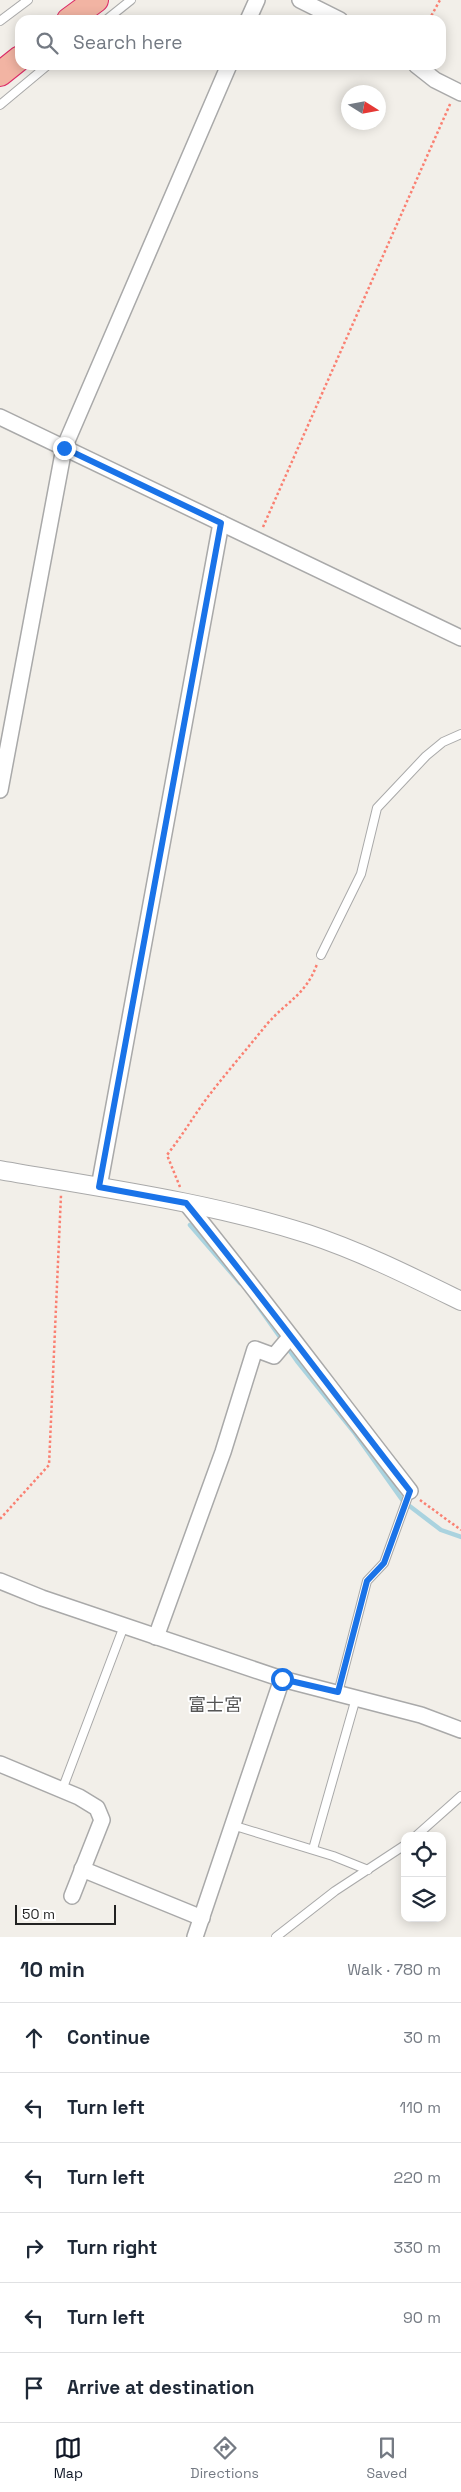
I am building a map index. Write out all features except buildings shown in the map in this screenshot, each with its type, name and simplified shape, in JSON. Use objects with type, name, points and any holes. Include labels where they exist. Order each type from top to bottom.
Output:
[{"type":"highway","points":[[76,15],[96,0]]},
{"type":"highway","points":[[0,74],[15,62]]},
{"type":"street","points":[[250,15],[256,0]]},
{"type":"street","points":[[300,0],[330,15]]},
{"type":"street","points":[[0,790],[64,448],[226,70]]},
{"type":"street","points":[[422,70],[435,80],[459,92]]},
{"type":"street","points":[[0,417],[461,638]]},
{"type":"street","points":[[99,1187],[221,523]]},
{"type":"street","points":[[0,1170],[186,1203],[309,1235],[385,1265],[461,1301]]},
{"type":"street","points":[[186,1203],[254,1286],[290,1337],[410,1491]]},
{"type":"street","points":[[156,1637],[229,1436],[255,1349],[274,1356],[290,1337]]},
{"type":"street","points":[[0,1581],[42,1598],[282,1679],[421,1715],[461,1730]]},
{"type":"street","points":[[195,1937],[282,1679]]},
{"type":"street","points":[[0,1764],[62,1790],[97,1808],[102,1820],[72,1896]]},
{"type":"street","points":[[82,1869],[202,1918]]},
{"type":"lane","points":[[0,21],[28,0]]},
{"type":"lane","points":[[112,15],[131,0]]},
{"type":"lane","points":[[0,105],[42,70]]},
{"type":"lane","points":[[321,955],[361,874],[377,808],[426,756],[443,742],[461,734]]},
{"type":"lane","points":[[338,1692],[367,1581],[384,1563],[410,1491]]},
{"type":"lane","points":[[62,1790],[124,1626]]},
{"type":"lane","points":[[313,1849],[356,1698]]},
{"type":"lane","points":[[420,1832],[461,1796]]},
{"type":"lane","points":[[232,1825],[313,1849],[368,1870]]},
{"type":"lane","points":[[276,1937],[335,1891],[401,1848]]},
{"type":"path","points":[[431,15],[440,0]]},
{"type":"path","points":[[257,540],[459,92]]},
{"type":"path","points":[[186,1203],[167,1154],[189,1127],[206,1099],[271,1020],[294,1001],[312,980],[321,955]]},
{"type":"path","points":[[0,1519],[49,1465],[62,1181]]},
{"type":"path","points":[[410,1491],[461,1530]]},
{"type":"waterway","points":[[190,1225],[240,1283]]},
{"type":"waterway","points":[[253,1299],[297,1361],[354,1432],[403,1501],[441,1530],[461,1537]]},
{"type":"district","name":"富士宮","points":[[215,1705]]},
{"type":"route","points":[[64,448],[221,523],[99,1187],[186,1203],[254,1286],[290,1337],[410,1491],[384,1563],[367,1581],[338,1692],[282,1679]]}]
